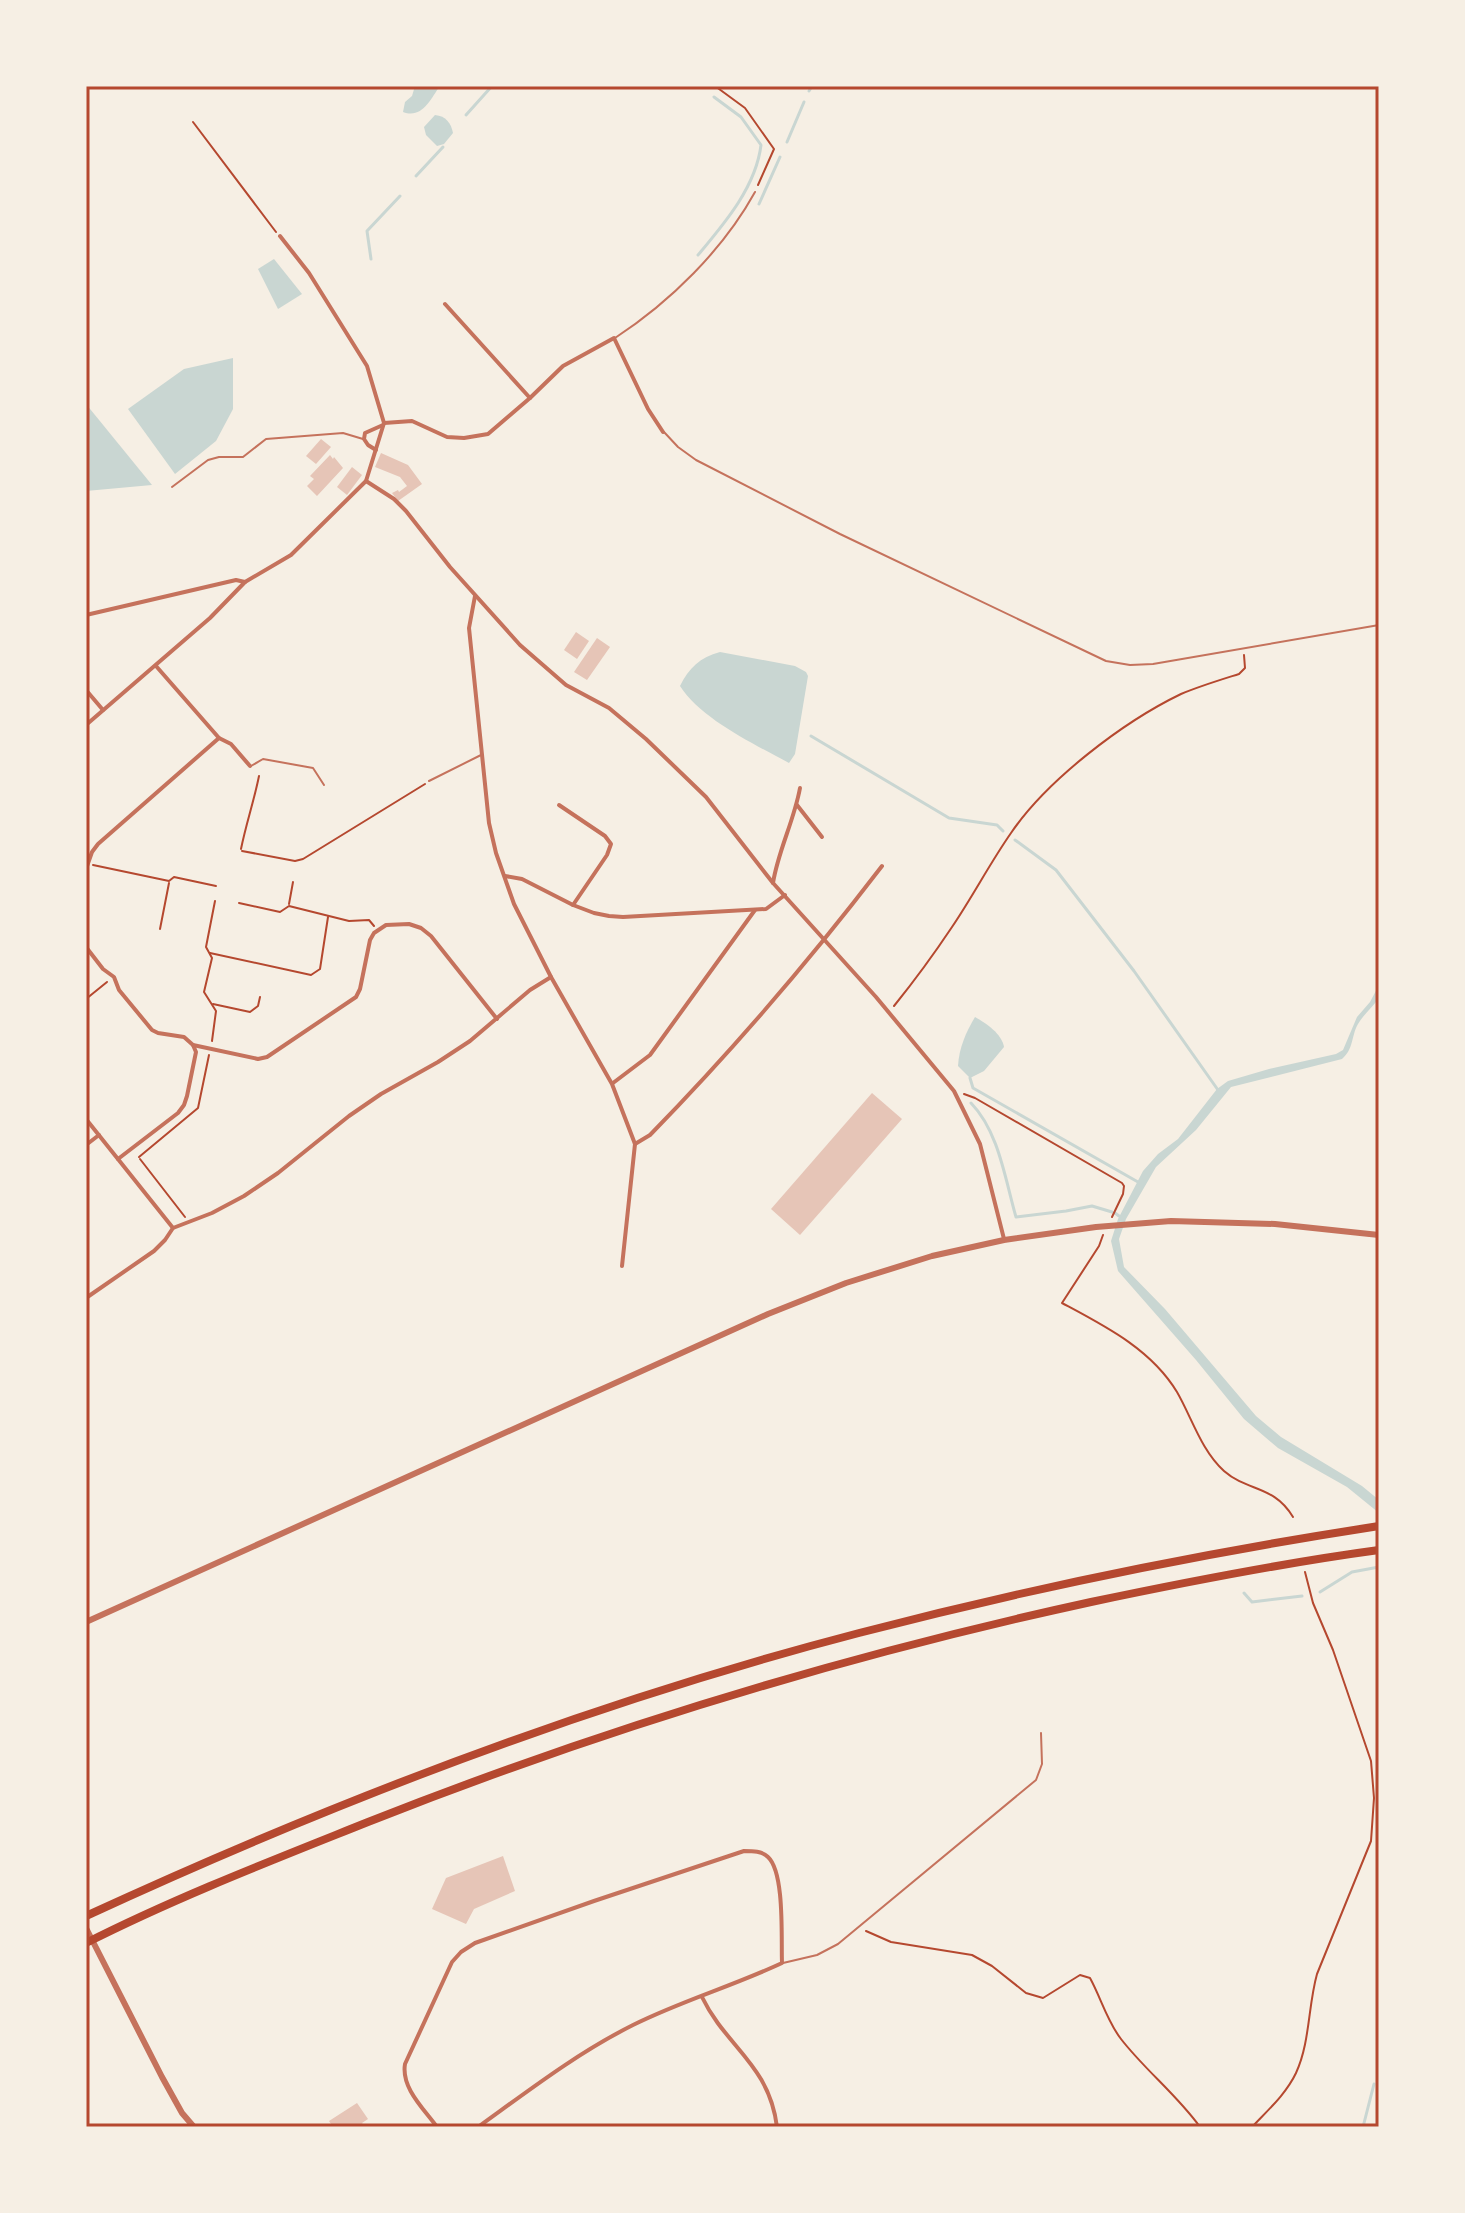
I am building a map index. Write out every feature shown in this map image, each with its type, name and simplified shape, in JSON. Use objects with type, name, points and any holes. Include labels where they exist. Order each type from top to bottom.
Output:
[{"type":"highway","points":[[88,1915],[362,1798],[474,1755],[639,1698],[856,1633],[989,1600],[1137,1568],[1379,1526]]},
{"type":"highway","points":[[87,1943],[275,1859],[446,1791],[695,1705],[855,1658],[992,1624],[1173,1585],[1379,1550]]},
{"type":"street","points":[[86,725],[210,618],[245,582],[291,555],[366,481],[384,424],[367,366],[309,273],[280,236]]},
{"type":"street","points":[[445,304],[530,398]]},
{"type":"street","points":[[376,450],[364,439],[365,433],[384,424],[412,421],[447,437],[488,434],[563,366],[614,338],[648,409],[663,432]]},
{"type":"street","points":[[366,481],[406,511],[475,596],[541,665],[566,685],[609,708],[706,797],[773,883],[954,1091],[980,1144],[1004,1240]]},
{"type":"street","points":[[86,615],[236,580],[245,582]]},
{"type":"street","points":[[475,596],[469,628],[489,823],[496,853],[514,904],[551,977],[612,1084],[635,1144],[622,1266]]},
{"type":"street","points":[[156,666],[219,738],[231,744],[250,766]]},
{"type":"street","points":[[86,690],[103,710]]},
{"type":"street","points":[[88,866],[98,844],[219,738]]},
{"type":"street","points":[[773,883],[800,788]]},
{"type":"street","points":[[559,805],[605,836],[611,844],[607,855],[573,905]]},
{"type":"street","points":[[797,805],[822,837]]},
{"type":"street","points":[[635,1144],[650,1135],[675,1110],[825,940],[882,866]]},
{"type":"street","points":[[504,876],[529,882],[594,913],[623,917],[766,909],[785,895]]},
{"type":"street","points":[[612,1084],[650,1055],[755,910]]},
{"type":"street","points":[[193,1045],[258,1059],[267,1057],[356,997],[370,940],[377,930],[386,925],[403,923],[427,932],[497,1019]]},
{"type":"street","points":[[86,947],[103,969],[114,977],[119,990],[152,1030],[184,1037],[196,1052],[184,1105],[118,1159]]},
{"type":"street","points":[[86,1298],[154,1251],[173,1228],[244,1196],[349,1116],[438,1062],[551,977]]},
{"type":"street","points":[[86,1119],[173,1228]]},
{"type":"street","points":[[86,1145],[99,1135]]},
{"type":"street","points":[[86,1622],[768,1314],[895,1267],[1004,1240],[1096,1227],[1171,1221],[1275,1224],[1379,1235]]},
{"type":"street","points":[[437,2127],[403,2074],[452,1962],[461,1952],[475,1943],[744,1851],[762,1853],[770,1858],[776,1873],[781,1905],[782,1963],[634,2025],[600,2043],[478,2127]]},
{"type":"street","points":[[86,1929],[162,2077],[182,2113],[194,2127]]},
{"type":"street","points":[[702,1997],[708,2011],[763,2080],[777,2127]]},
{"type":"lane","points":[[614,338],[639,322],[693,273],[741,216],[755,192]]},
{"type":"lane","points":[[663,432],[696,460],[840,534],[1106,661],[1130,665],[1153,664],[1379,625]]},
{"type":"lane","points":[[172,487],[208,460],[243,457],[266,439],[343,433],[364,439]]},
{"type":"lane","points":[[429,781],[482,754]]},
{"type":"lane","points":[[250,766],[263,759],[313,768],[324,785]]},
{"type":"lane","points":[[782,1963],[817,1955],[838,1944],[1036,1780],[1042,1764],[1041,1733]]},
{"type":"path","points":[[715,86],[745,108],[774,149],[755,192]]},
{"type":"path","points":[[193,122],[280,236]]},
{"type":"path","points":[[888,1013],[925,967],[1012,831],[1039,798],[1072,767],[1146,715],[1182,694],[1239,674],[1245,668],[1244,648]]},
{"type":"path","points":[[259,776],[241,850],[295,861],[429,781]]},
{"type":"path","points":[[88,866],[169,881]]},
{"type":"path","points":[[160,929],[169,881],[174,877],[216,886]]},
{"type":"path","points":[[239,903],[280,912],[289,906],[293,882]]},
{"type":"path","points":[[289,906],[349,921],[369,920],[377,930]]},
{"type":"path","points":[[208,953],[311,975],[320,969],[328,917]]},
{"type":"path","points":[[86,999],[114,977]]},
{"type":"path","points":[[211,1004],[250,1012],[258,1006],[260,997]]},
{"type":"path","points":[[954,1091],[975,1098],[1122,1183],[1125,1189],[1112,1217]]},
{"type":"path","points":[[132,1148],[189,1221]]},
{"type":"path","points":[[1103,1234],[1099,1246],[1062,1303],[1114,1333],[1149,1359],[1175,1390],[1206,1448],[1223,1470],[1278,1498],[1293,1517]]},
{"type":"path","points":[[1252,2127],[1281,2095],[1303,2056],[1317,1974],[1367,1854],[1373,1820],[1371,1761],[1333,1650],[1313,1603],[1305,1572]]},
{"type":"path","points":[[857,1926],[891,1942],[972,1955],[992,1966],[1026,1993],[1043,1998],[1080,1975],[1090,1978],[1112,2026],[1122,2040],[1200,2127]]},
{"type":"shaded area","points":[[415,86],[440,86],[420,111],[403,112],[405,102],[412,96]]},
{"type":"shaded area","points":[[435,115],[447,121],[453,133],[444,144],[437,146],[426,135],[424,127]]},
{"type":"shaded area","points":[[274,259],[302,294],[278,309],[258,269]]},
{"type":"shaded area","points":[[233,358],[233,409],[216,441],[175,474],[128,409],[184,369]]},
{"type":"shaded area","points":[[86,404],[152,485],[86,491]]},
{"type":"shaded area","points":[[720,652],[795,666],[806,672],[808,676],[795,754],[789,763],[714,720],[680,686],[696,664]]},
{"type":"shaded area","points":[[1379,985],[1379,998],[1358,1024],[1349,1051],[1342,1059],[1231,1087],[1196,1130],[1156,1167],[1126,1219],[1119,1239],[1124,1267],[1165,1309],[1256,1416],[1281,1437],[1362,1486],[1379,1500],[1379,1513],[1347,1487],[1278,1448],[1244,1419],[1118,1271],[1111,1241],[1118,1219],[1143,1171],[1158,1154],[1178,1139],[1217,1089],[1228,1081],[1343,1050],[1357,1017]]},
{"type":"shaded area","points":[[975,1017],[997,1033],[1004,1047],[984,1071],[970,1078],[958,1066],[964,1040]]},
{"type":"building","points":[[321,439],[331,447],[316,464],[306,456]]},
{"type":"building","points":[[381,453],[408,465],[422,484],[398,501],[392,493],[407,486],[400,477],[375,467]]},
{"type":"building","points":[[330,455],[343,468],[317,496],[307,486],[314,479],[310,476]]},
{"type":"building","points":[[352,467],[362,475],[347,495],[337,487]]},
{"type":"building","points":[[576,632],[589,641],[577,659],[564,650]]},
{"type":"building","points":[[597,638],[610,647],[587,680],[574,672]]},
{"type":"building","points":[[872,1093],[902,1119],[800,1235],[771,1209]]},
{"type":"building","points":[[503,1856],[515,1891],[474,1909],[466,1924],[432,1909],[446,1878]]},
{"type":"building","points":[[357,2103],[368,2119],[362,2123],[365,2127],[333,2127],[329,2121]]},
{"type":"waterway","points":[[466,115],[492,86]]},
{"type":"waterway","points":[[809,91],[812,86]]},
{"type":"waterway","points":[[698,255],[746,190],[761,145],[741,117],[714,97]]},
{"type":"waterway","points":[[787,142],[804,102]]},
{"type":"waterway","points":[[416,176],[443,147]]},
{"type":"waterway","points":[[759,204],[780,157]]},
{"type":"waterway","points":[[371,259],[367,231],[400,196]]},
{"type":"waterway","points":[[811,736],[949,818],[997,825],[1003,831]]},
{"type":"waterway","points":[[1015,840],[1056,870],[1134,971],[1218,1090]]},
{"type":"waterway","points":[[970,1078],[973,1088],[1138,1182]]},
{"type":"waterway","points":[[971,1103],[995,1142],[1016,1217],[1092,1206],[1112,1212]]},
{"type":"waterway","points":[[1115,1213],[1119,1216]]},
{"type":"waterway","points":[[1320,1592],[1352,1572],[1379,1567]]},
{"type":"waterway","points":[[1244,1593],[1252,1602],[1302,1596]]},
{"type":"waterway","points":[[1363,2127],[1374,2084]]}]
